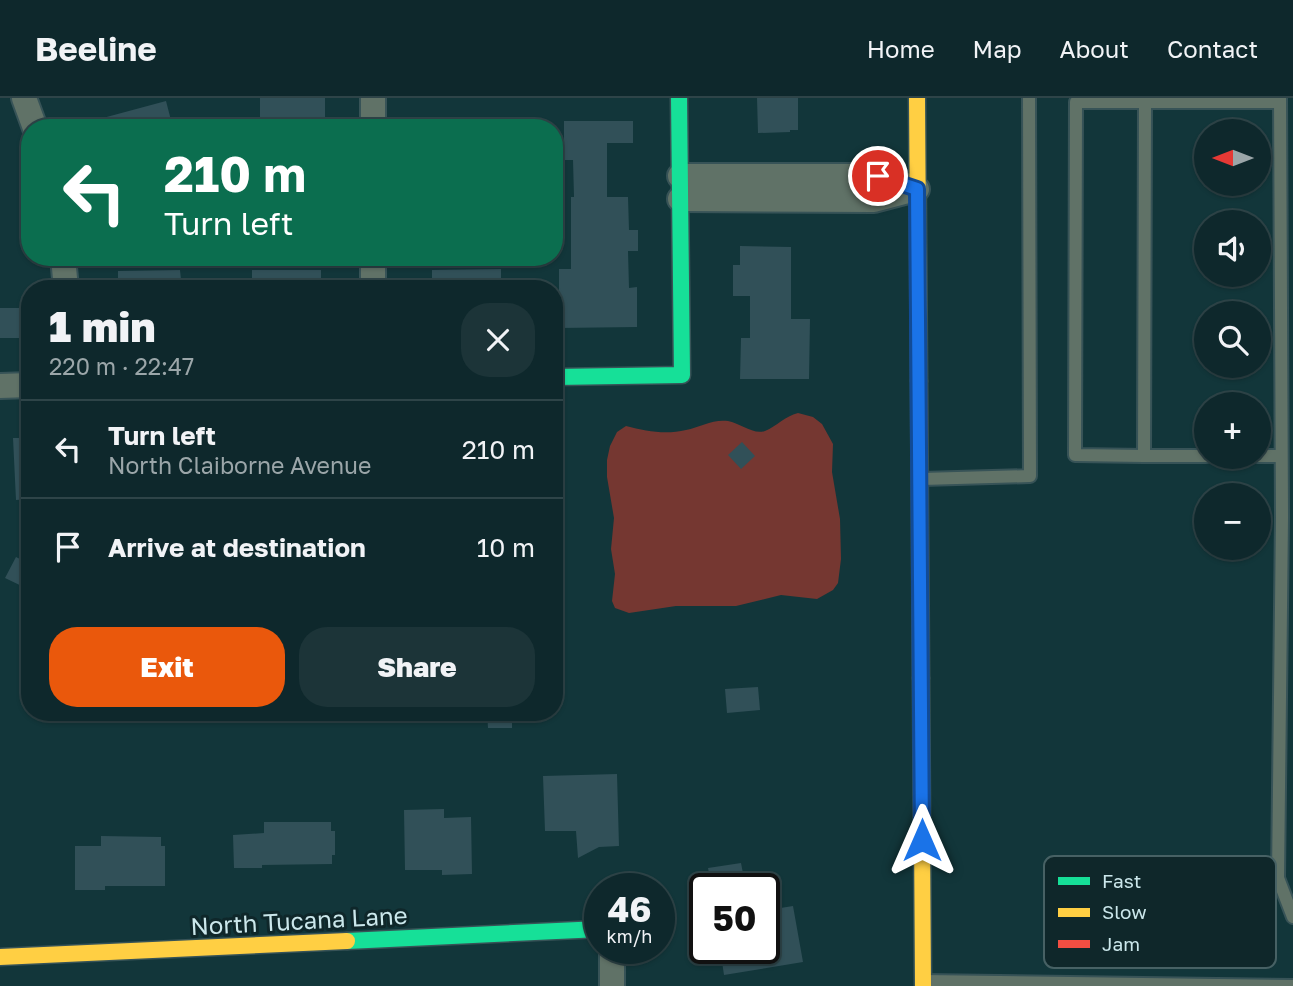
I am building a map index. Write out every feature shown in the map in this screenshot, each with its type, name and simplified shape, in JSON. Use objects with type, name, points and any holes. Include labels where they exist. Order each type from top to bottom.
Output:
[{"type":"street","points":[[24,98],[32,119]]},
{"type":"street","points":[[373,98],[373,119]]},
{"type":"street","points":[[563,377],[682,375],[679,98]]},
{"type":"street","points":[[917,98],[923,984]]},
{"type":"street","points":[[680,187],[878,176],[917,189]]},
{"type":"street","points":[[0,386],[21,385]]},
{"type":"street","name":"North Tucana Lane","points":[[0,957],[584,930]]},
{"type":"street","points":[[612,964],[612,986]]},
{"type":"lane","points":[[919,479],[1030,476],[1029,98]]},
{"type":"lane","points":[[1194,456],[1075,455],[1076,102],[1280,100],[1278,878],[1293,917]]},
{"type":"lane","points":[[1144,456],[1146,102]]},
{"type":"lane","points":[[1271,456],[1281,456]]},
{"type":"lane","points":[[923,984],[1293,986]]},
{"type":"shaded area","points":[[798,413],[813,417],[822,424],[833,444],[832,472],[840,519],[841,559],[838,583],[833,590],[817,599],[781,595],[736,606],[676,606],[629,613],[615,608],[612,601],[615,574],[611,549],[614,518],[607,460],[617,432],[626,426],[671,432],[722,421],[760,432]]},
{"type":"building","points":[[260,98],[325,98],[325,119],[260,119]]},
{"type":"building","points":[[757,98],[798,98],[798,130],[758,133]]},
{"type":"building","points":[[166,101],[171,119],[99,119]]},
{"type":"building","points":[[564,121],[633,121],[633,143],[607,143],[607,197],[628,197],[629,230],[638,230],[638,251],[628,251],[629,288],[637,287],[637,327],[563,328],[563,280],[559,280],[559,269],[571,269],[571,197],[574,197],[573,160],[564,160]]},
{"type":"building","points":[[740,246],[791,247],[791,319],[810,319],[809,379],[740,379],[741,338],[750,338],[750,296],[733,296],[733,265],[740,265]]},
{"type":"building","points":[[501,269],[501,280],[432,280],[432,270]]},
{"type":"building","points":[[180,270],[181,280],[118,280],[118,271]]},
{"type":"building","points":[[252,270],[321,270],[321,280],[252,280]]},
{"type":"building","points":[[0,308],[21,308],[21,338],[0,338]]},
{"type":"building","points":[[13,438],[21,438],[21,500],[16,500]]},
{"type":"building","points":[[742,442],[755,456],[741,469],[728,455]]},
{"type":"building","points":[[16,557],[21,560],[21,586],[5,578]]},
{"type":"building","points":[[758,687],[760,710],[727,713],[725,689]]},
{"type":"building","points":[[488,721],[512,721],[512,728],[488,728]]},
{"type":"building","points":[[617,774],[619,846],[599,847],[578,858],[576,831],[545,831],[543,776]]},
{"type":"building","points":[[444,809],[444,818],[471,817],[472,874],[442,875],[442,870],[405,870],[404,810]]},
{"type":"building","points":[[264,822],[331,822],[331,831],[335,831],[335,855],[332,855],[332,864],[234,868],[233,835],[264,833]]},
{"type":"building","points":[[101,836],[161,837],[161,846],[165,846],[165,886],[105,886],[105,890],[75,890],[75,846],[101,846]]},
{"type":"building","points":[[741,863],[743,873],[709,873],[708,868]]},
{"type":"building","points":[[793,906],[803,962],[724,975],[722,964],[780,964],[780,908]]},
{"type":"traffic: fast","points":[[563,377],[682,375],[679,98]]},
{"type":"traffic: fast","points":[[347,941],[584,930]]},
{"type":"traffic: slow","points":[[917,98],[919,381]]},
{"type":"traffic: slow","points":[[921,678],[923,986]]},
{"type":"traffic: slow","points":[[0,957],[347,941]]},
{"type":"traffic: jam","points":[[919,381],[921,678]]},
{"type":"route","points":[[878,176],[917,189],[922,840]]}]
